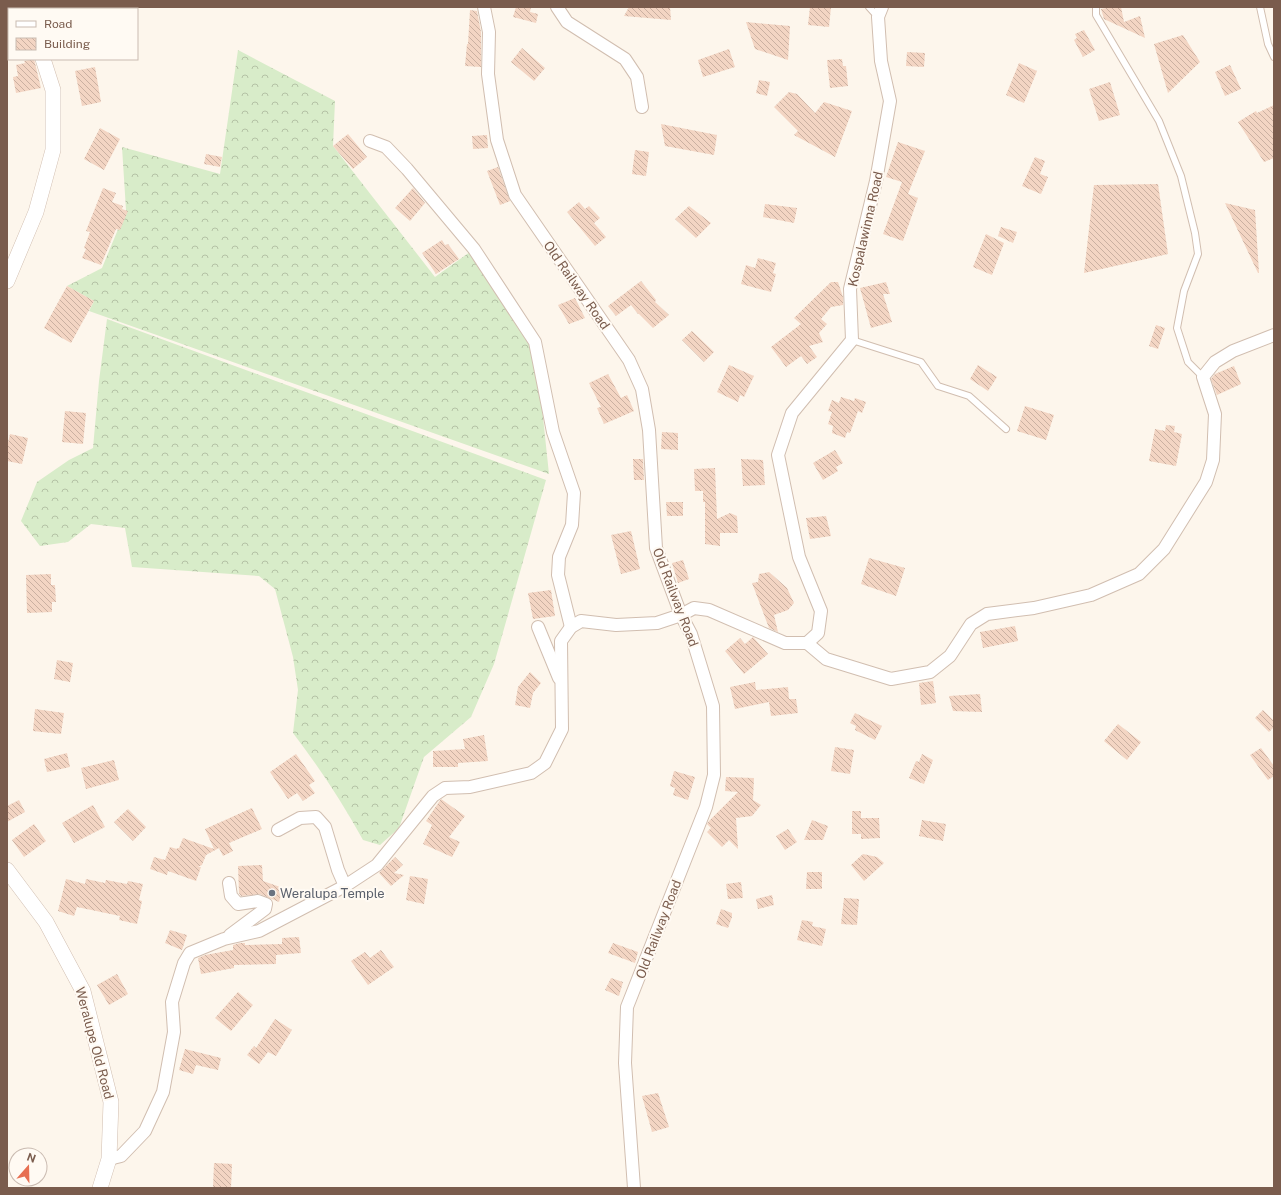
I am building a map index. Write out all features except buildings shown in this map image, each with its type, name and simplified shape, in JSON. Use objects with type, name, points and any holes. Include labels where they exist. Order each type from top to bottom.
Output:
[{"type":"street","name":"Old Railway Road","points":[[484,7],[489,32],[488,74],[497,140],[515,195],[629,360],[642,389],[649,430],[656,548],[681,614],[691,634],[714,706],[714,776],[706,807],[627,1008],[625,1063],[634,1188]]},
{"type":"street","points":[[557,7],[567,22],[625,59],[637,77],[642,107]]},
{"type":"street","name":"Kospalawinna Road","points":[[852,340],[850,289],[876,182],[890,101],[880,61],[880,12]]},
{"type":"street","points":[[7,281],[36,212],[53,150],[53,90],[43,60]]},
{"type":"street","points":[[370,140],[386,147],[407,169],[474,249],[535,342],[553,432],[574,493],[572,524],[559,557],[558,574],[571,627]]},
{"type":"street","points":[[109,1159],[121,1156],[145,1131],[163,1092],[174,1032],[172,1002],[184,963],[190,953],[224,939],[258,931],[345,886],[377,865],[433,796],[445,788],[470,787],[531,773],[545,763],[562,729],[561,641],[571,627],[581,621],[616,625],[657,623],[694,608],[709,610],[785,643],[807,643],[826,659],[891,679],[930,672],[950,656],[971,624],[987,614],[1034,608],[1091,595],[1139,574],[1164,549],[1206,482],[1214,460],[1215,414],[1203,377],[1215,362],[1233,351],[1274,335]]},
{"type":"street","points":[[807,643],[818,633],[821,611],[799,557],[778,455],[792,413],[852,340]]},
{"type":"street","points":[[538,627],[562,684]]},
{"type":"street","points":[[278,830],[300,818],[316,817],[325,827],[338,870],[345,886]]},
{"type":"street","name":"Weralupe Old Road","points":[[7,870],[46,922],[83,991],[111,1102],[109,1159],[100,1188]]},
{"type":"street","points":[[224,939],[265,909],[266,904],[258,901],[238,904],[231,896],[229,883]]},
{"type":"lane","points":[[869,7],[880,12]]},
{"type":"lane","points":[[1096,7],[1096,15],[1159,121],[1180,176],[1195,233],[1198,254],[1184,291],[1177,328],[1188,362],[1203,377]]},
{"type":"lane","points":[[1260,7],[1268,44],[1274,57]]},
{"type":"lane","points":[[852,340],[922,362],[938,386],[969,396],[1006,429]]},
{"type":"green space","points":[[238,50],[335,101],[333,146],[435,277],[474,249],[535,342],[549,474],[89,311],[94,301],[67,286],[102,268],[126,210],[122,147],[220,174]]},
{"type":"green space","points":[[107,319],[546,480],[494,664],[471,717],[424,757],[399,828],[380,845],[363,840],[330,785],[293,733],[298,690],[293,657],[275,589],[259,576],[132,567],[125,528],[91,524],[68,542],[40,546],[21,521],[37,482],[69,460],[93,448],[99,381]]},
{"type":"place","name":"Weralupa Temple","points":[[272,893]]}]
